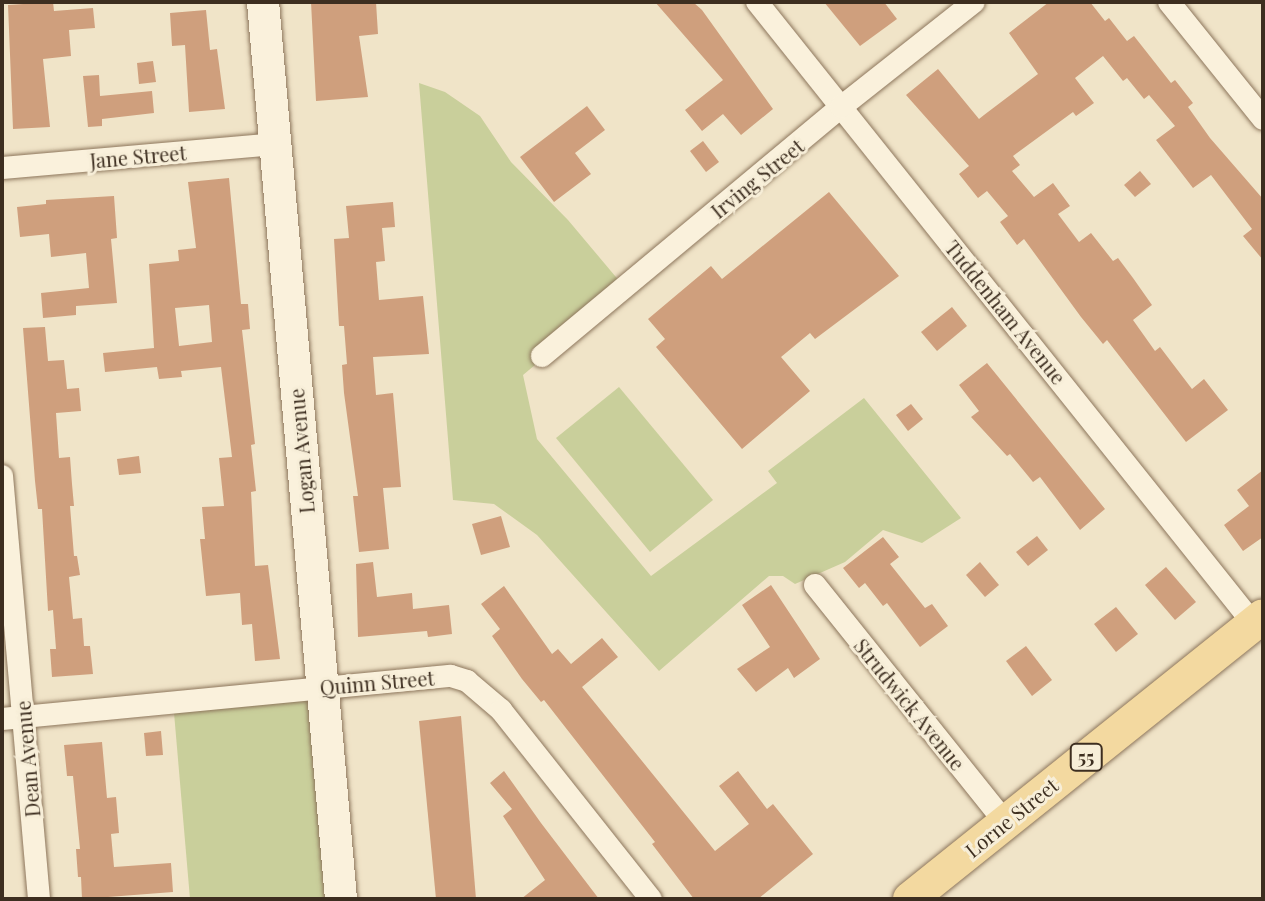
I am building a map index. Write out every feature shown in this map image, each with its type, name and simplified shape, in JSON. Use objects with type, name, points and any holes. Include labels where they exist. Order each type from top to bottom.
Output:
[{"type":"main road","name":"Lorne Street","points":[[910,899],[1258,620]]},
{"type":"street","name":"Logan Avenue","points":[[263,2],[341,899]]},
{"type":"street","name":"Tuddenham Avenue","points":[[757,2],[1258,620]]},
{"type":"street","name":"Irving Street","points":[[542,356],[841,107],[974,2]]},
{"type":"street","points":[[1169,2],[1263,119]]},
{"type":"street","name":"Jane Street","points":[[2,168],[275,144]]},
{"type":"street","name":"Dean Avenue","points":[[2,476],[13,718],[39,899]]},
{"type":"street","name":"Strudwick Avenue","points":[[815,585],[1005,822]]},
{"type":"street","name":"Quinn Street","points":[[13,718],[451,676],[467,681],[501,710],[651,899]]},
{"type":"green space","points":[[419,83],[445,92],[480,116],[511,162],[568,220],[626,289],[523,375],[537,439],[651,576],[777,483],[768,471],[864,398],[961,518],[922,543],[883,530],[845,562],[795,584],[783,576],[769,576],[659,671],[537,535],[494,504],[453,500]]},
{"type":"green space","points":[[619,387],[713,500],[650,552],[556,438]]},
{"type":"green space","points":[[319,686],[339,899],[190,899],[173,701]]},
{"type":"building","points":[[53,2],[54,11],[93,8],[95,28],[69,30],[71,56],[43,59],[50,127],[13,129],[8,5]]},
{"type":"building","points":[[311,2],[376,2],[378,34],[359,36],[368,97],[316,101]]},
{"type":"building","points":[[655,2],[693,2],[702,10],[773,109],[741,135],[723,114],[702,131],[685,110],[723,80]]},
{"type":"building","points":[[824,2],[884,2],[897,19],[860,46]]},
{"type":"building","points":[[1049,2],[1090,2],[1105,21],[1109,18],[1127,41],[1134,36],[1171,83],[1175,80],[1193,103],[1188,107],[1210,138],[1263,199],[1263,260],[1243,236],[1252,229],[1211,175],[1193,188],[1156,140],[1175,126],[1149,95],[1144,99],[1127,78],[1123,81],[1103,56],[1075,78],[1094,103],[1076,116],[1073,112],[1013,156],[1020,165],[1012,171],[1034,197],[1053,183],[1070,206],[1058,214],[1079,242],[1091,233],[1113,261],[1118,258],[1133,278],[1152,305],[1133,320],[1155,351],[1160,347],[1192,389],[1204,379],[1228,410],[1186,442],[1107,340],[1103,344],[1081,317],[1024,239],[1017,245],[1000,222],[1008,216],[987,191],[978,198],[959,174],[969,166],[906,95],[938,69],[979,119],[1038,74],[1009,33]]},
{"type":"building","points":[[206,10],[210,50],[217,49],[225,109],[189,112],[185,45],[172,46],[170,13]]},
{"type":"building","points":[[153,61],[156,82],[139,84],[137,63]]},
{"type":"building","points":[[99,75],[100,96],[152,91],[154,113],[102,119],[102,126],[88,127],[83,76]]},
{"type":"building","points":[[587,106],[605,130],[575,153],[591,174],[554,202],[520,157]]},
{"type":"building","points":[[703,141],[719,162],[706,172],[690,151]]},
{"type":"building","points":[[1140,171],[1151,184],[1135,197],[1124,185]]},
{"type":"building","points":[[229,178],[241,304],[248,304],[250,329],[242,330],[255,444],[251,445],[256,491],[251,492],[255,566],[268,565],[280,659],[255,661],[252,624],[242,625],[240,593],[206,596],[200,539],[205,539],[202,507],[224,506],[219,458],[232,457],[221,367],[181,371],[182,377],[159,379],[157,367],[105,372],[103,353],[154,348],[149,264],[179,261],[178,250],[196,248],[188,182]],"holes":[[[209,305],[212,342],[179,346],[175,308]]]},
{"type":"building","points":[[829,192],[899,276],[815,339],[810,333],[781,357],[810,391],[742,449],[656,347],[665,339],[648,319],[711,266],[722,279]]},
{"type":"building","points":[[114,196],[117,238],[111,239],[117,303],[76,306],[76,315],[43,318],[41,293],[89,288],[86,253],[51,257],[49,234],[20,237],[17,207],[46,204],[46,200]]},
{"type":"building","points":[[393,202],[395,227],[382,228],[385,261],[376,262],[379,300],[423,296],[429,354],[373,357],[376,395],[393,393],[401,487],[383,488],[389,549],[359,552],[353,496],[358,496],[344,393],[342,365],[347,364],[344,326],[339,326],[334,239],[349,238],[346,206]]},
{"type":"building","points":[[952,307],[967,326],[937,351],[921,332]]},
{"type":"building","points":[[45,327],[48,361],[64,360],[67,389],[79,388],[81,411],[56,413],[59,458],[70,457],[74,556],[77,556],[80,575],[69,577],[73,619],[82,618],[84,646],[90,646],[93,674],[52,677],[50,649],[56,649],[53,610],[48,611],[42,509],[38,509],[35,481],[23,328]]},
{"type":"building","points":[[987,363],[1105,509],[1080,530],[1040,477],[1033,482],[1010,454],[1007,456],[971,417],[979,411],[959,385]]},
{"type":"building","points":[[911,404],[923,419],[908,431],[896,415]]},
{"type":"building","points":[[139,456],[141,473],[119,475],[117,459]]},
{"type":"building","points":[[1263,470],[1263,537],[1243,551],[1224,525],[1249,506],[1237,490]]},
{"type":"building","points":[[501,516],[510,547],[481,555],[472,524]]},
{"type":"building","points":[[1037,536],[1048,550],[1028,566],[1016,552]]},
{"type":"building","points":[[883,537],[899,557],[890,564],[925,608],[932,604],[948,626],[920,647],[887,603],[883,606],[865,583],[859,588],[843,568]]},
{"type":"building","points":[[373,562],[377,597],[412,593],[413,609],[449,605],[452,634],[428,637],[427,631],[358,637],[356,564]]},
{"type":"building","points":[[980,562],[999,585],[985,597],[966,575]]},
{"type":"building","points":[[1166,567],[1196,602],[1175,620],[1145,585]]},
{"type":"building","points":[[771,585],[820,659],[794,678],[788,668],[756,692],[737,669],[770,647],[742,605]]},
{"type":"building","points":[[504,586],[552,654],[558,649],[571,664],[602,638],[618,657],[582,687],[715,851],[749,824],[719,786],[738,771],[767,809],[773,804],[813,854],[758,899],[694,899],[652,844],[655,842],[544,700],[541,702],[522,679],[492,636],[500,629],[481,604]]},
{"type":"building","points":[[1116,607],[1138,634],[1116,652],[1094,624]]},
{"type":"building","points":[[1026,646],[1052,680],[1032,696],[1006,661]]},
{"type":"building","points":[[461,716],[476,899],[436,899],[419,721]]},
{"type":"building","points":[[161,731],[163,755],[146,756],[144,733]]},
{"type":"building","points":[[102,742],[107,798],[116,797],[119,833],[111,834],[114,867],[171,863],[173,892],[82,899],[73,776],[67,776],[64,745]]},
{"type":"building","points":[[504,771],[599,899],[521,899],[545,880],[503,816],[512,809],[490,783]]}]
